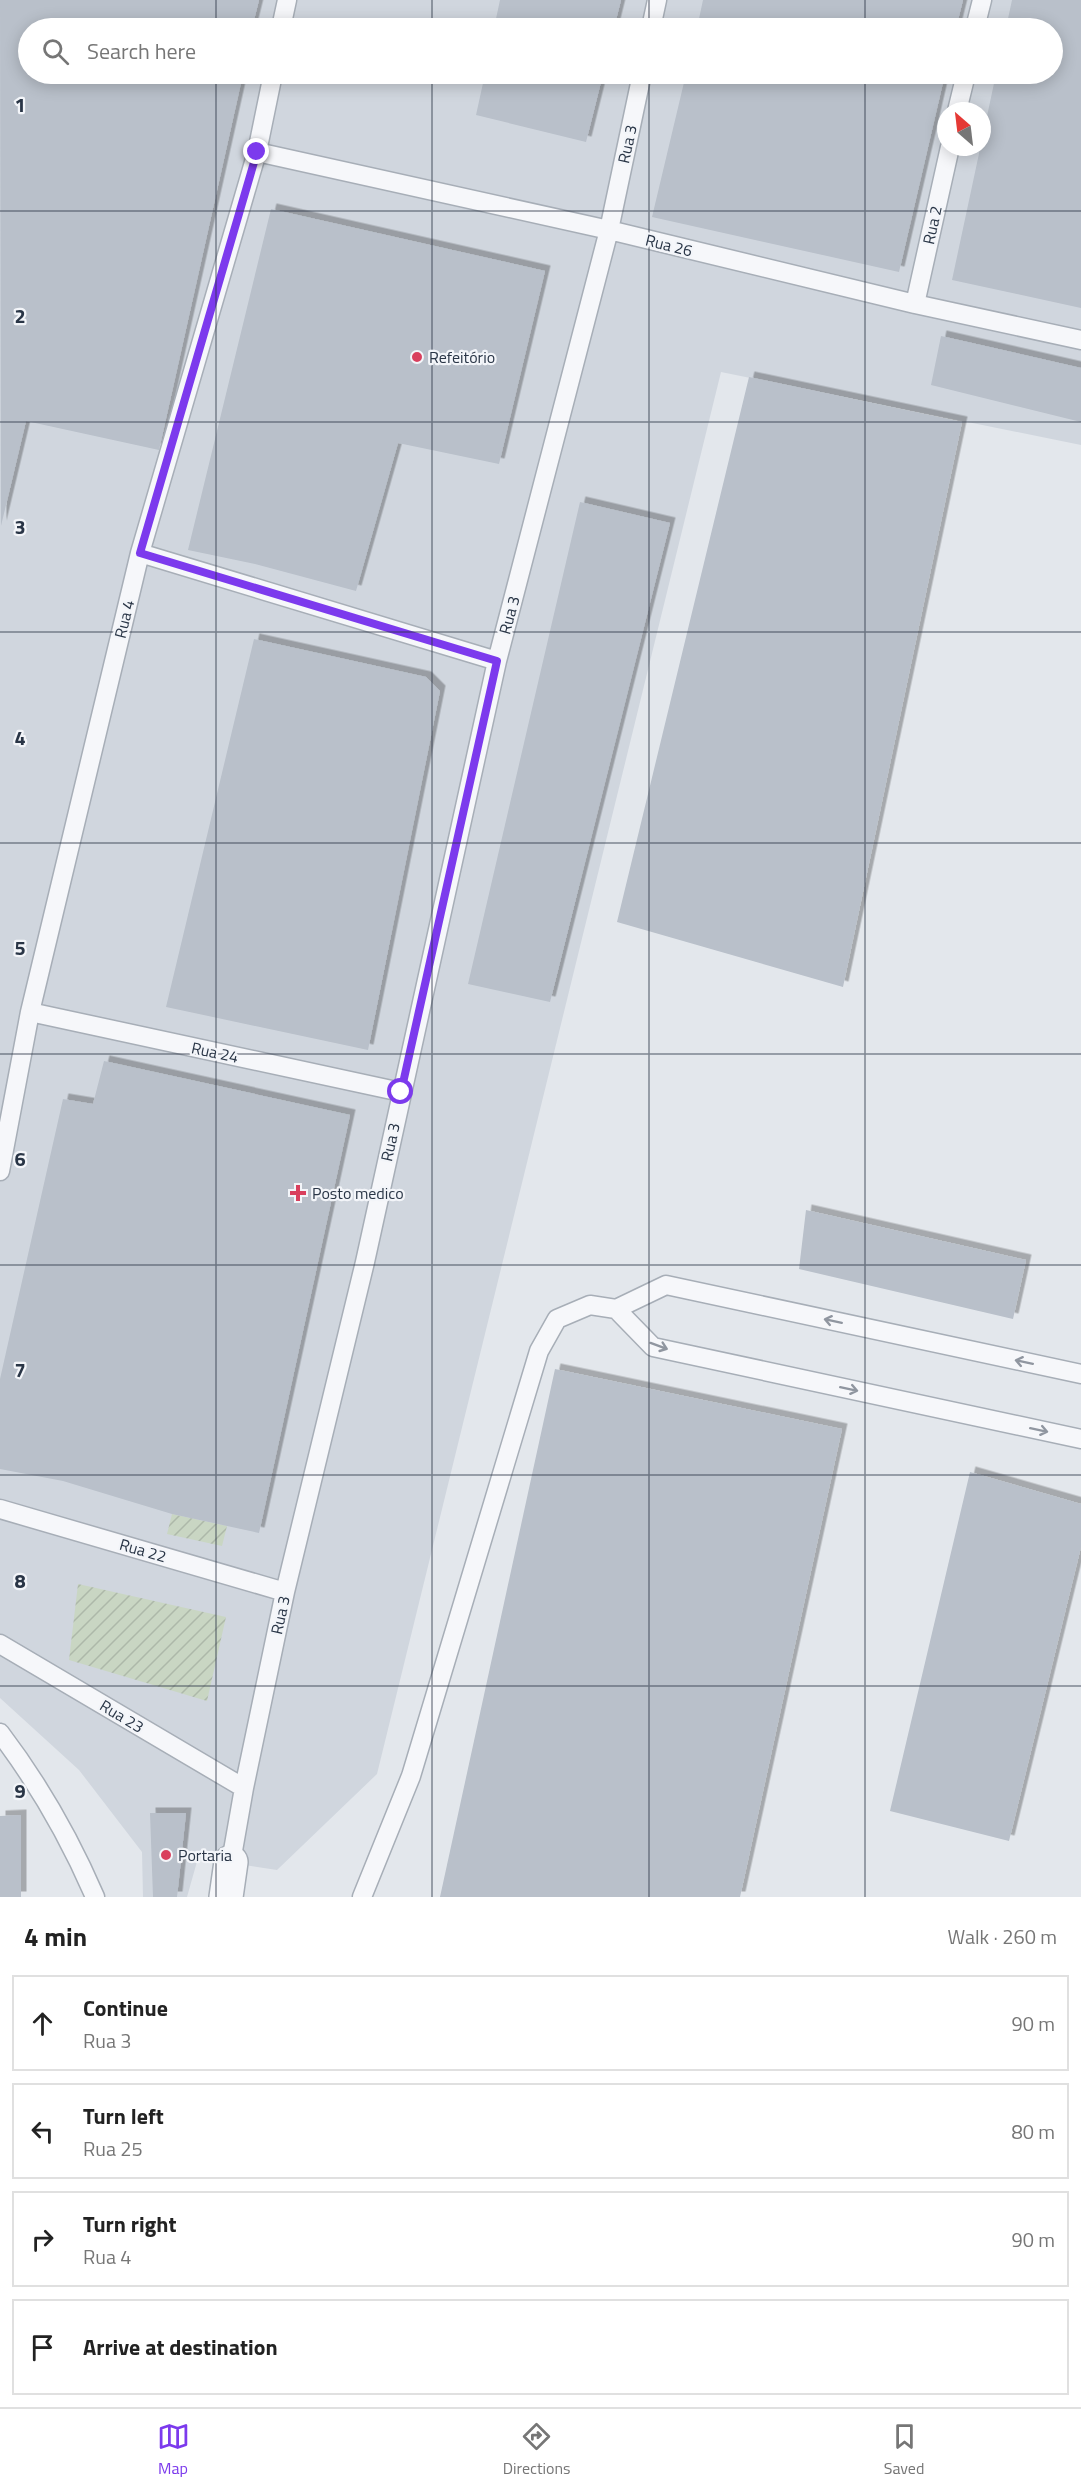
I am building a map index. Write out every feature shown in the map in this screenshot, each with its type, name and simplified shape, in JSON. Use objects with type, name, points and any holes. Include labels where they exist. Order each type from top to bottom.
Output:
[{"type":"street","points":[[226,1897],[231,1862]]},
{"type":"lane","points":[[284,18],[287,0]]},
{"type":"lane","points":[[653,18],[657,0]]},
{"type":"lane","points":[[978,18],[982,0]]},
{"type":"lane","name":"Rua 4","points":[[0,1171],[30,1012],[140,553],[257,152],[271,84]]},
{"type":"lane","name":"Rua 3","points":[[231,1862],[285,1592],[365,1262],[497,661],[609,230],[640,84]]},
{"type":"lane","points":[[959,102],[964,84]]},
{"type":"lane","name":"Rua 26","points":[[257,152],[609,230],[915,304],[1081,340]]},
{"type":"lane","name":"Rua 2","points":[[915,304],[948,156]]},
{"type":"lane","points":[[140,553],[497,661]]},
{"type":"lane","name":"Rua 24","points":[[30,1012],[401,1092]]},
{"type":"lane","points":[[362,1897],[411,1776],[539,1351],[557,1318],[590,1305],[616,1309],[666,1285],[1081,1374]]},
{"type":"lane","points":[[616,1309],[653,1347],[1081,1439]]},
{"type":"lane","name":"Rua 22","points":[[0,1509],[285,1592]]},
{"type":"lane","name":"Rua 23","points":[[0,1644],[244,1788]]},
{"type":"lane","points":[[0,1733],[26,1768],[84,1870],[95,1897]]},
{"type":"shaded area","points":[[0,0],[1081,0],[1081,445],[721,372],[377,1774],[277,1870],[198,1858],[187,1897],[143,1897],[142,1852],[79,1770],[0,1698]]},
{"type":"green space","points":[[172,1514],[227,1526],[222,1546],[167,1534]]},
{"type":"green space","points":[[78,1584],[226,1617],[207,1701],[69,1660]]},
{"type":"building","points":[[0,0],[259,0],[254,18],[18,18],[18,84],[241,84],[159,450],[26,421],[1,526]]},
{"type":"building","points":[[500,0],[621,0],[616,18],[496,18]]},
{"type":"building","points":[[703,0],[963,0],[958,18],[699,18]]},
{"type":"building","points":[[1012,0],[1081,0],[1081,308],[952,280],[978,156],[991,156],[990,102],[994,84],[1063,84],[1063,18],[1008,18]]},
{"type":"building","points":[[483,84],[600,84],[586,142],[476,115]]},
{"type":"building","points":[[684,84],[943,84],[899,272],[652,217]]},
{"type":"building","name":"Refeitório","points":[[271,209],[545,271],[499,464],[398,443],[356,591],[255,564],[188,550]]},
{"type":"building","points":[[941,336],[1081,368],[1081,422],[931,385]]},
{"type":"building","points":[[749,377],[962,422],[843,987],[617,922]]},
{"type":"building","points":[[580,502],[670,523],[550,1002],[468,984]]},
{"type":"building","points":[[254,639],[426,677],[440,691],[368,1050],[166,1007]]},
{"type":"building","points":[[104,1061],[350,1115],[259,1533],[172,1514],[63,1481],[0,1469],[0,1379],[63,1099],[93,1104]]},
{"type":"building","points":[[806,1210],[1026,1260],[1013,1319],[799,1269]]},
{"type":"building","points":[[555,1369],[842,1429],[740,1897],[440,1897]]},
{"type":"building","points":[[970,1472],[1081,1504],[1081,1547],[1009,1841],[890,1811]]},
{"type":"building","name":"Portaria","points":[[150,1813],[186,1813],[177,1897],[153,1897]]},
{"type":"building","points":[[21,1815],[21,1897],[0,1897],[0,1816]]},
{"type":"place","name":"Refeitório","points":[[417,357]]},
{"type":"place","name":"Posto medico","points":[[298,1193]]},
{"type":"place","name":"Portaria","points":[[166,1855]]},
{"type":"route","points":[[257,152],[140,553],[497,661],[401,1092]]}]
